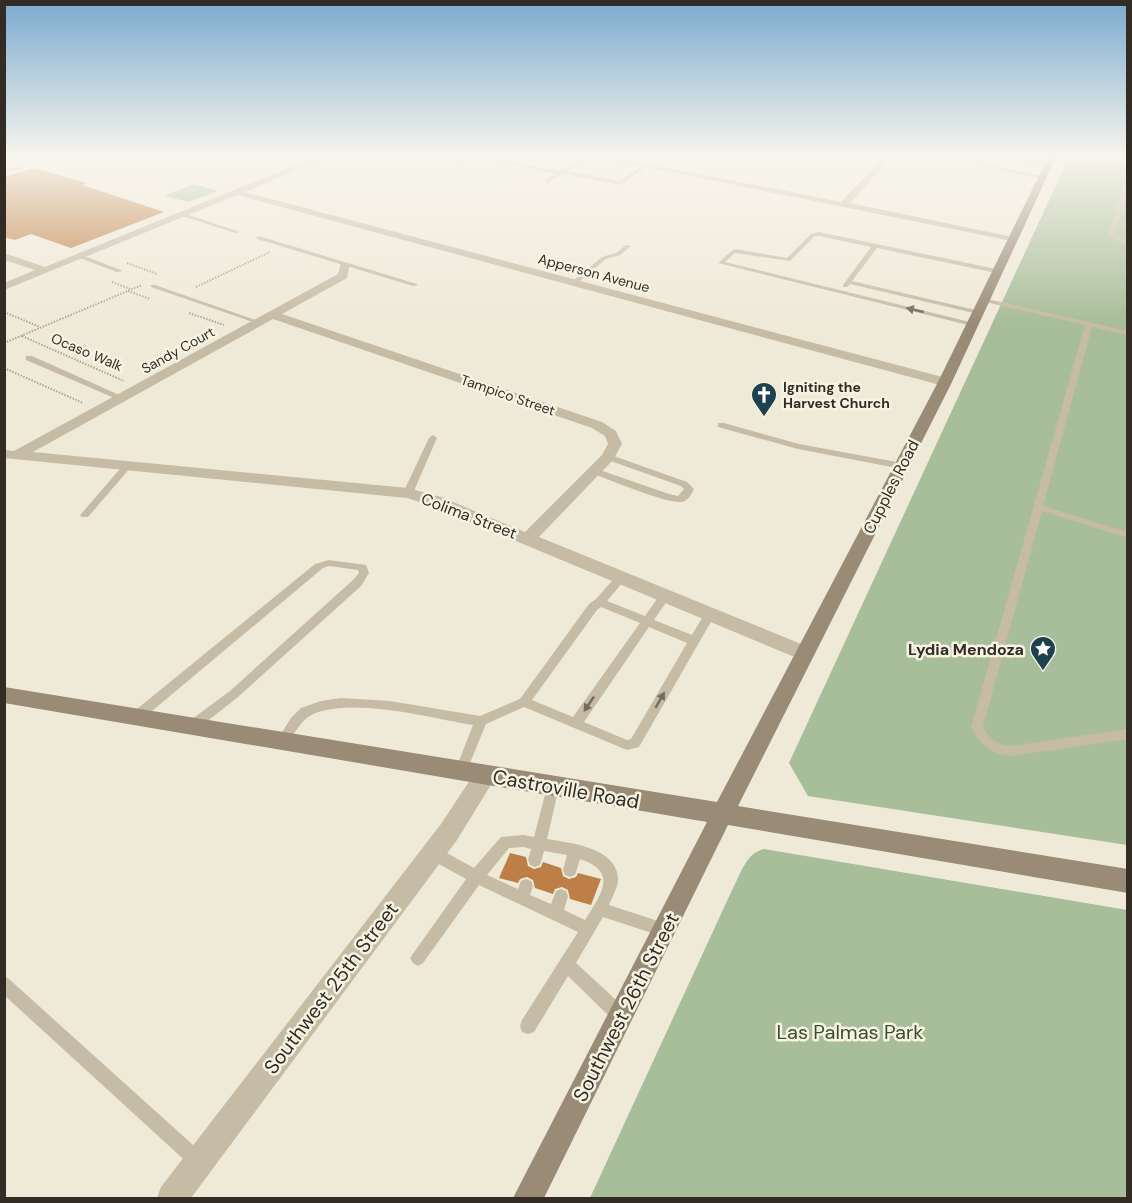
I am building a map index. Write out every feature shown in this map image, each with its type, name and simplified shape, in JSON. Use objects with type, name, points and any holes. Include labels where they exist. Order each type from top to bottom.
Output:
[{"type":"street","points":[[4,287],[188,211]]},
{"type":"street","name":"Apperson Avenue","points":[[306,211],[945,382]]},
{"type":"street","points":[[874,211],[1012,238]]},
{"type":"street","name":"Cupples Road","points":[[723,816],[804,653],[945,382],[1025,211]]},
{"type":"street","points":[[4,256],[44,270]]},
{"type":"street","name":"Sandy Court","points":[[11,454],[122,398],[343,276],[345,264]]},
{"type":"street","name":"Tampico Street","points":[[272,315],[597,425],[611,434],[614,442],[608,457]]},
{"type":"street","name":"Colima Street","points":[[11,454],[408,493],[435,501],[804,653]]},
{"type":"street","points":[[528,539],[608,457]]},
{"type":"street","name":"Castroville Road","points":[[8,700],[192,726],[723,816],[1128,881]]},
{"type":"street","name":"Southwest 25th Street","points":[[172,1198],[433,854],[474,773]]},
{"type":"street","name":"Southwest 26th Street","points":[[528,1198],[723,816]]},
{"type":"lane","points":[[1118,211],[1111,233],[1119,240],[1128,242]]},
{"type":"lane","points":[[181,214],[237,232]]},
{"type":"lane","points":[[995,274],[815,234],[788,260],[734,251],[721,263],[840,292],[1089,325],[1128,333]]},
{"type":"lane","points":[[259,238],[415,285]]},
{"type":"lane","points":[[574,283],[604,258],[618,254],[628,246]]},
{"type":"lane","points":[[873,248],[908,258]]},
{"type":"lane","points":[[840,292],[873,248]]},
{"type":"lane","points":[[79,256],[119,271]]},
{"type":"lane","points":[[939,265],[995,274]]},
{"type":"lane","points":[[848,282],[978,312]]},
{"type":"lane","points":[[153,283],[258,322]]},
{"type":"lane","points":[[1089,325],[977,727],[983,740],[996,750],[1011,751],[1128,734]]},
{"type":"lane","points":[[29,358],[122,398]]},
{"type":"lane","points":[[721,425],[798,446],[902,466]]},
{"type":"lane","points":[[408,493],[433,438]]},
{"type":"lane","points":[[594,471],[668,497],[680,499],[689,489],[684,484],[608,457]]},
{"type":"lane","points":[[85,514],[128,465]]},
{"type":"lane","points":[[1038,507],[1128,535]]},
{"type":"lane","points":[[136,717],[319,566],[329,563],[362,567],[364,573],[357,583],[250,680],[192,726]]},
{"type":"lane","points":[[283,741],[302,713],[318,705],[345,701],[481,721],[524,702],[593,606],[600,602],[622,577]]},
{"type":"lane","points":[[576,723],[666,595]]},
{"type":"lane","points":[[600,602],[694,641]]},
{"type":"lane","points":[[524,702],[627,745],[635,743],[711,613]]},
{"type":"lane","points":[[474,773],[481,721]]},
{"type":"lane","points":[[535,860],[553,787]]},
{"type":"lane","points":[[418,958],[476,877],[506,842],[523,841],[575,851],[596,858],[609,868],[611,878],[600,909],[528,1026]]},
{"type":"lane","points":[[570,870],[575,851]]},
{"type":"lane","points":[[433,854],[476,877],[524,892],[556,914],[589,929]]},
{"type":"lane","points":[[556,914],[561,896]]},
{"type":"lane","points":[[600,909],[665,930]]},
{"type":"lane","points":[[567,964],[621,1016]]},
{"type":"lane","points":[[4,984],[199,1163]]},
{"type":"path","points":[[196,287],[270,252]]},
{"type":"path","points":[[153,283],[163,276]]},
{"type":"path","points":[[4,343],[142,285]]},
{"type":"path","name":"Ocaso Walk","points":[[4,312],[40,327]]},
{"type":"path","name":"Ocaso Walk","points":[[22,335],[124,379],[123,384],[137,389]]},
{"type":"path","points":[[4,368],[99,410]]},
{"type":"green space","points":[[1044,211],[1127,211],[1127,845],[808,796],[789,763]]},
{"type":"green space","name":"Las Palmas Park","points":[[764,849],[1127,910],[1127,1198],[590,1198],[742,870],[748,859]]},
{"type":"building","points":[[4,211],[164,212],[71,248],[31,234],[15,240],[4,237]]},
{"type":"building","points":[[510,853],[526,857],[528,866],[534,869],[541,867],[543,862],[561,868],[563,876],[569,879],[576,877],[578,873],[601,879],[591,905],[570,899],[568,890],[562,887],[555,889],[553,894],[535,888],[533,880],[527,877],[520,879],[518,883],[499,878]]},
{"type":"place","name":"Igniting the Harvest Church","points":[[764,418]]},
{"type":"place","name":"Lydia Mendoza","points":[[1043,672]]}]
